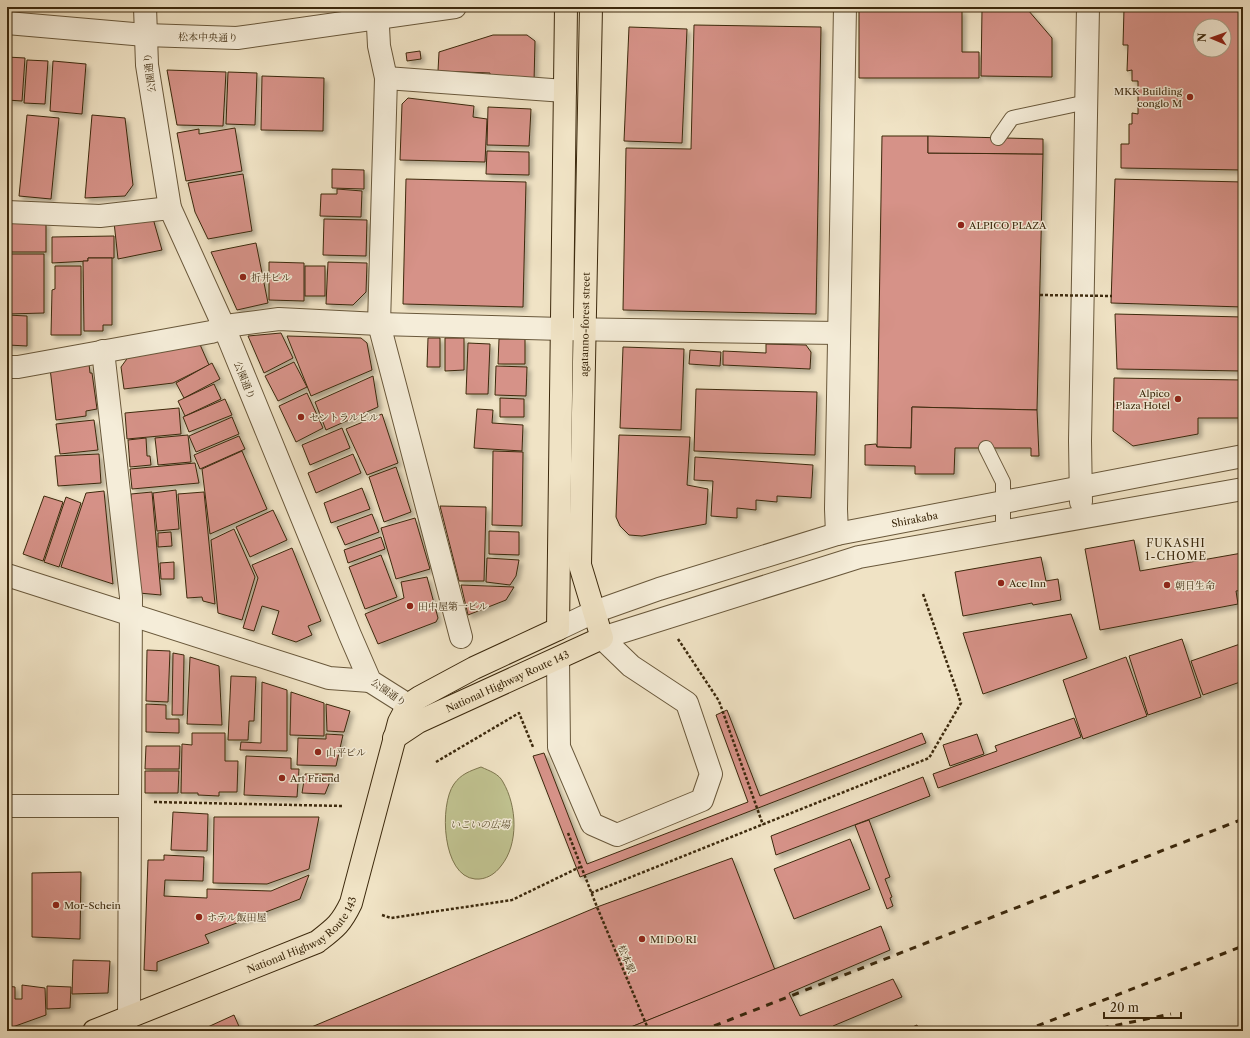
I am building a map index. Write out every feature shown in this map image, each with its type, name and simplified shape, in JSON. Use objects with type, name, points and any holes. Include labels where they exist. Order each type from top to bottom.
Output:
[{"type":"highway","points":[[558,629],[566,7]]},
{"type":"highway","name":"agatanno-forest street","points":[[591,7],[580,565],[602,638]]},
{"type":"highway","name":"National Highway Route 143","points":[[94,1031],[317,942],[334,929],[343,919],[351,903],[394,738],[413,713],[474,668],[558,629]]},
{"type":"highway","name":"National Highway Route 143","points":[[413,713],[558,659],[602,638]]},
{"type":"street","name":"公園通り","points":[[145,7],[147,65],[170,208],[224,328],[370,681],[413,713]]},
{"type":"street","name":"松本中央通り","points":[[7,23],[146,35],[237,38],[377,13],[455,7]]},
{"type":"street","points":[[837,534],[836,509],[845,7]]},
{"type":"street","points":[[1081,517],[1080,433],[1088,7]]},
{"type":"street","points":[[377,13],[380,46],[386,78],[379,324],[461,637]]},
{"type":"street","points":[[386,78],[565,91]]},
{"type":"street","points":[[7,212],[100,216],[170,208]]},
{"type":"street","points":[[7,368],[279,319],[379,324],[562,329],[839,333]]},
{"type":"street","points":[[103,351],[131,598],[129,1018]]},
{"type":"street","name":"Shirakaba","points":[[558,629],[594,612],[659,589],[837,534],[1243,456]]},
{"type":"street","points":[[558,659],[559,747],[592,824],[617,835],[702,800],[711,774],[687,703],[631,666],[602,638],[859,557],[1003,530],[1243,489]]},
{"type":"street","points":[[7,575],[329,678],[370,681]]},
{"type":"street","points":[[7,806],[130,804]]},
{"type":"lane","points":[[998,138],[1012,118],[1087,102]]},
{"type":"lane","points":[[986,448],[1003,482],[1003,530]]},
{"type":"path","points":[[1040,295],[1112,296]]},
{"type":"path","points":[[591,893],[929,758],[961,703],[923,594]]},
{"type":"path","points":[[677,638],[719,701],[762,825]]},
{"type":"path","points":[[436,762],[519,713],[534,748]]},
{"type":"path","points":[[130,804],[343,806]]},
{"type":"path","name":"松本駅","points":[[567,832],[580,867],[649,1031]]},
{"type":"path","points":[[382,915],[391,918],[512,900],[580,867]]},
{"type":"green space","name":"いこいの広場","points":[[481,767],[497,775],[503,782],[511,802],[514,825],[511,847],[501,866],[490,876],[483,879],[475,879],[464,875],[456,866],[450,853],[446,838],[445,822],[449,794],[454,784],[463,775]]},
{"type":"building","points":[[1169,7],[1169,8],[1118,8]]},
{"type":"building","name":"MKK Building conglo M","points":[[1124,9],[1243,11],[1243,170],[1121,168],[1121,144],[1129,144],[1129,124],[1132,124],[1132,113],[1138,114],[1138,81],[1132,81],[1132,70],[1127,71],[1128,45],[1123,45]]},
{"type":"building","points":[[962,10],[962,52],[979,52],[979,78],[859,78],[859,11]]},
{"type":"building","points":[[982,10],[1028,10],[1052,38],[1052,77],[981,76]]},
{"type":"building","points":[[694,25],[821,27],[816,314],[623,310],[626,148],[691,149]]},
{"type":"building","points":[[629,27],[687,29],[682,143],[624,141]]},
{"type":"building","points":[[493,35],[527,35],[535,41],[534,82],[490,80],[490,73],[438,71],[439,52]]},
{"type":"building","points":[[420,51],[421,59],[407,61],[406,53]]},
{"type":"building","points":[[7,57],[25,58],[22,101],[7,100]]},
{"type":"building","points":[[27,60],[48,61],[45,104],[24,103]]},
{"type":"building","points":[[53,61],[86,64],[82,114],[50,111]]},
{"type":"building","points":[[167,70],[226,72],[223,126],[177,125]]},
{"type":"building","points":[[228,72],[257,73],[255,125],[226,124]]},
{"type":"building","points":[[262,76],[324,78],[323,131],[261,130]]},
{"type":"building","points":[[408,98],[474,106],[473,117],[487,119],[485,162],[400,160],[402,104]]},
{"type":"building","points":[[488,107],[531,109],[529,146],[487,145]]},
{"type":"building","points":[[27,115],[59,118],[51,199],[19,196]]},
{"type":"building","points":[[92,115],[125,118],[133,185],[125,196],[85,198]]},
{"type":"building","points":[[235,128],[242,171],[186,181],[177,133],[199,129],[199,134]]},
{"type":"building","name":"ALPICO PLAZA","points":[[882,136],[928,136],[928,153],[1043,154],[1037,410],[912,407],[911,448],[877,447]]},
{"type":"building","points":[[928,136],[1043,139],[1043,154],[928,153]]},
{"type":"building","points":[[487,151],[529,152],[529,175],[486,174]]},
{"type":"building","points":[[332,169],[364,170],[364,189],[332,188]]},
{"type":"building","points":[[243,174],[252,231],[208,239],[195,212],[188,183]]},
{"type":"building","points":[[406,179],[526,182],[523,307],[403,304]]},
{"type":"building","points":[[1115,179],[1243,182],[1243,307],[1111,303]]},
{"type":"building","points":[[337,189],[362,191],[361,217],[320,216],[321,194],[337,194]]},
{"type":"building","points":[[152,215],[162,250],[118,259],[114,222]]},
{"type":"building","points":[[324,219],[367,220],[366,256],[323,255]]},
{"type":"building","points":[[7,222],[46,222],[46,252],[7,252]]},
{"type":"building","points":[[114,236],[114,258],[88,258],[88,261],[52,263],[52,237]]},
{"type":"building","name":"折井ビル","points":[[256,243],[268,303],[237,310],[211,252]]},
{"type":"building","points":[[7,254],[44,254],[44,313],[7,314]]},
{"type":"building","points":[[88,258],[112,258],[112,325],[103,325],[103,331],[84,331],[83,261],[88,261]]},
{"type":"building","points":[[269,262],[304,263],[304,301],[269,300]]},
{"type":"building","points":[[328,262],[367,263],[366,292],[353,305],[326,304]]},
{"type":"building","points":[[55,266],[81,266],[81,335],[51,335],[52,290],[55,289]]},
{"type":"building","points":[[305,266],[325,266],[325,296],[305,296]]},
{"type":"building","points":[[1115,314],[1243,317],[1243,371],[1117,369]]},
{"type":"building","points":[[7,315],[27,316],[27,346],[8,345]]},
{"type":"building","points":[[281,333],[293,358],[264,373],[248,336]]},
{"type":"building","points":[[287,336],[361,338],[367,343],[372,370],[311,396]]},
{"type":"building","points":[[428,338],[440,338],[440,367],[427,367]]},
{"type":"building","points":[[445,338],[464,338],[464,370],[445,371]]},
{"type":"building","points":[[499,339],[525,339],[525,364],[498,364]]},
{"type":"building","points":[[198,340],[209,365],[173,383],[124,389],[121,367],[129,356]]},
{"type":"building","points":[[468,343],[490,344],[488,394],[466,394]]},
{"type":"building","points":[[766,344],[806,345],[811,352],[810,369],[723,365],[723,351],[766,353]]},
{"type":"building","points":[[623,347],[684,349],[681,430],[620,428]]},
{"type":"building","points":[[690,350],[721,352],[720,366],[689,364]]},
{"type":"building","points":[[294,362],[307,387],[278,401],[265,376]]},
{"type":"building","points":[[212,363],[220,379],[184,398],[176,383]]},
{"type":"building","points":[[89,364],[90,373],[92,373],[97,409],[86,411],[86,416],[56,420],[50,368]]},
{"type":"building","points":[[496,366],[527,367],[526,396],[495,395]]},
{"type":"building","points":[[373,376],[378,407],[326,430],[315,402]]},
{"type":"building","name":"Alpico Plaza Hotel","points":[[1114,378],[1243,380],[1243,418],[1198,418],[1198,434],[1133,446],[1113,431]]},
{"type":"building","points":[[214,384],[221,399],[185,416],[178,401]]},
{"type":"building","points":[[696,389],[817,392],[815,455],[694,451]]},
{"type":"building","name":"セントラルビル","points":[[307,393],[323,428],[296,442],[279,406]]},
{"type":"building","points":[[500,398],[524,399],[524,417],[500,417]]},
{"type":"building","points":[[225,399],[232,415],[189,432],[183,417]]},
{"type":"building","points":[[912,407],[1037,410],[1039,456],[1031,456],[1031,448],[955,448],[954,474],[915,474],[915,466],[865,465],[865,445],[876,444],[877,447],[911,448]]},
{"type":"building","points":[[179,408],[181,434],[127,439],[125,413]]},
{"type":"building","points":[[477,409],[493,410],[492,423],[523,425],[522,451],[474,448]]},
{"type":"building","points":[[382,414],[398,463],[367,475],[346,429]]},
{"type":"building","points":[[232,417],[239,434],[196,452],[189,436]]},
{"type":"building","points":[[94,420],[98,450],[60,454],[56,424]]},
{"type":"building","points":[[342,428],[350,448],[310,465],[302,445]]},
{"type":"building","points":[[188,435],[191,462],[158,465],[155,438]]},
{"type":"building","points":[[619,435],[690,437],[687,485],[708,489],[706,524],[642,536],[629,535],[620,526],[616,517]]},
{"type":"building","points":[[239,436],[245,449],[200,469],[194,455]]},
{"type":"building","points":[[146,438],[147,456],[150,456],[151,465],[130,467],[128,440]]},
{"type":"building","points":[[242,451],[267,509],[210,534],[202,469]]},
{"type":"building","points":[[493,451],[523,452],[522,526],[492,525]]},
{"type":"building","points":[[99,454],[101,483],[58,486],[55,456]]},
{"type":"building","points":[[353,454],[361,473],[316,493],[308,473]]},
{"type":"building","points":[[695,457],[813,465],[811,498],[777,496],[777,502],[756,500],[756,510],[737,508],[737,518],[711,516],[713,481],[694,480]]},
{"type":"building","points":[[195,463],[199,483],[132,489],[130,469]]},
{"type":"building","points":[[396,467],[411,512],[384,522],[369,477]]},
{"type":"building","points":[[362,488],[370,509],[331,523],[324,503]]},
{"type":"building","points":[[176,490],[179,529],[157,531],[153,493]]},
{"type":"building","points":[[104,491],[113,584],[61,567],[86,493]]},
{"type":"building","points":[[152,492],[161,595],[139,593],[131,494]]},
{"type":"building","points":[[204,492],[215,604],[203,601],[202,597],[187,598],[178,494]]},
{"type":"building","points":[[44,496],[63,502],[43,561],[23,554]]},
{"type":"building","points":[[66,497],[81,503],[59,567],[44,562]]},
{"type":"building","points":[[440,506],[486,507],[484,581],[459,581]]},
{"type":"building","points":[[273,510],[287,540],[250,557],[236,527]]},
{"type":"building","points":[[372,514],[379,532],[345,545],[337,527]]},
{"type":"building","points":[[415,518],[430,569],[396,579],[381,528]]},
{"type":"building","points":[[234,529],[255,577],[242,620],[218,613],[211,540]]},
{"type":"building","points":[[489,531],[519,532],[519,555],[489,554]]},
{"type":"building","points":[[171,532],[172,546],[158,547],[158,533]]},
{"type":"building","points":[[381,537],[385,549],[348,563],[344,550]]},
{"type":"building","name":"朝日生命","points":[[1134,540],[1140,571],[1242,553],[1243,580],[1241,581],[1243,590],[1236,591],[1238,604],[1100,630],[1085,549]]},
{"type":"building","points":[[292,548],[321,621],[308,626],[312,635],[296,642],[272,634],[279,611],[262,606],[254,631],[243,628],[258,578],[252,565]]},
{"type":"building","points":[[381,555],[397,597],[365,609],[349,567]]},
{"type":"building","points":[[1041,557],[1046,581],[1058,579],[1061,600],[1033,605],[1032,603],[963,616],[955,572]]},
{"type":"building","points":[[487,558],[519,560],[516,576],[510,585],[486,582]]},
{"type":"building","points":[[174,562],[174,579],[161,579],[160,563]]},
{"type":"building","name":"田中屋第一ビル","points":[[427,577],[438,618],[436,622],[378,644],[365,614],[404,598],[401,582]]},
{"type":"building","points":[[461,585],[514,587],[506,600],[468,615]]},
{"type":"building","points":[[1071,614],[1087,658],[983,694],[963,633]]},
{"type":"building","points":[[1182,639],[1201,697],[1148,715],[1129,656]]},
{"type":"building","points":[[1243,643],[1243,681],[1203,695],[1191,661]]},
{"type":"building","points":[[147,650],[170,651],[168,702],[146,701]]},
{"type":"building","points":[[173,653],[184,655],[183,715],[172,715]]},
{"type":"building","points":[[190,657],[219,666],[222,725],[187,724]]},
{"type":"building","points":[[1126,657],[1147,716],[1083,739],[1063,680]]},
{"type":"building","points":[[231,676],[256,677],[254,721],[249,721],[248,740],[228,740]]},
{"type":"building","points":[[262,682],[287,690],[287,751],[240,750],[241,742],[261,743]]},
{"type":"building","points":[[291,692],[324,703],[324,736],[290,735]]},
{"type":"building","points":[[146,704],[166,705],[166,719],[179,719],[179,733],[146,732]]},
{"type":"building","points":[[326,704],[350,711],[344,732],[327,731]]},
{"type":"building","points":[[727,710],[760,796],[922,733],[926,743],[580,877],[533,756],[544,753],[587,864],[748,802],[716,715]]},
{"type":"building","points":[[1074,718],[1081,737],[938,788],[933,774],[997,751],[995,746]]},
{"type":"building","points":[[192,733],[225,733],[225,761],[238,761],[237,792],[219,792],[219,796],[198,795],[198,793],[181,793],[182,744],[192,745]]},
{"type":"building","name":"山平ビル","points":[[326,734],[343,735],[336,766],[297,765],[298,738],[326,739]]},
{"type":"building","points":[[977,734],[984,754],[950,766],[943,745]]},
{"type":"building","points":[[146,746],[180,746],[179,769],[145,769]]},
{"type":"building","points":[[246,756],[291,758],[291,769],[299,769],[297,797],[244,795]]},
{"type":"building","points":[[145,771],[179,771],[178,793],[145,793]]},
{"type":"building","points":[[305,774],[333,774],[325,794],[302,793]]},
{"type":"building","points":[[923,777],[930,796],[776,855],[771,836]]},
{"type":"building","points":[[173,812],[208,814],[207,851],[171,850]]},
{"type":"building","points":[[214,817],[319,817],[309,869],[267,884],[213,883]]},
{"type":"building","points":[[869,820],[890,877],[885,879],[892,897],[890,898],[893,906],[887,909],[855,825]]},
{"type":"building","points":[[850,839],[870,889],[794,919],[774,869]]},
{"type":"building","name":"ホテル飯田屋","points":[[164,855],[204,857],[203,881],[165,880],[164,896],[207,898],[207,889],[271,891],[309,875],[300,899],[205,935],[209,943],[157,962],[157,971],[144,970],[148,860],[164,860]]},
{"type":"building","name":"MI DO RI","points":[[732,858],[775,970],[621,1031],[302,1031],[597,907]]},
{"type":"building","name":"Mor-Schein","points":[[81,872],[80,939],[32,937],[32,873]]},
{"type":"building","points":[[881,926],[890,950],[789,993],[800,1016],[893,979],[902,997],[833,1026],[835,1031],[621,1031]]},
{"type":"building","points":[[73,960],[110,961],[108,993],[72,994]]},
{"type":"building","points":[[22,985],[45,988],[46,1015],[7,1029],[7,986],[15,987],[15,999],[22,999]]},
{"type":"building","points":[[47,986],[71,987],[70,1008],[47,1009]]},
{"type":"building","points":[[234,1015],[241,1031],[199,1031]]},
{"type":"building","points":[[917,1025],[919,1031],[903,1031]]},
{"type":"railway","points":[[701,1031],[1243,819]]},
{"type":"railway","points":[[1024,1031],[1243,946]]},
{"type":"railway","points":[[1088,1031],[1171,1014]]},
{"type":"place","name":"MKK Building conglo M","points":[[1190,97]]},
{"type":"place","name":"ALPICO PLAZA","points":[[961,225]]},
{"type":"place","name":"折井ビル","points":[[243,277]]},
{"type":"place","name":"Alpico Plaza Hotel","points":[[1178,399]]},
{"type":"place","name":"セントラルビル","points":[[301,417]]},
{"type":"place","name":"Ace Inn","points":[[1001,583]]},
{"type":"place","name":"朝日生命","points":[[1167,585]]},
{"type":"place","name":"田中屋第一ビル","points":[[410,606]]},
{"type":"place","name":"山平ビル","points":[[318,752]]},
{"type":"place","name":"Art Friend","points":[[282,778]]},
{"type":"place","name":"Mor-Schein","points":[[56,905]]},
{"type":"place","name":"ホテル飯田屋","points":[[199,917]]},
{"type":"place","name":"MI DO RI","points":[[642,939]]},
{"type":"district","name":"FUKASHI 1-CHOME","points":[[1176,549]]}]
